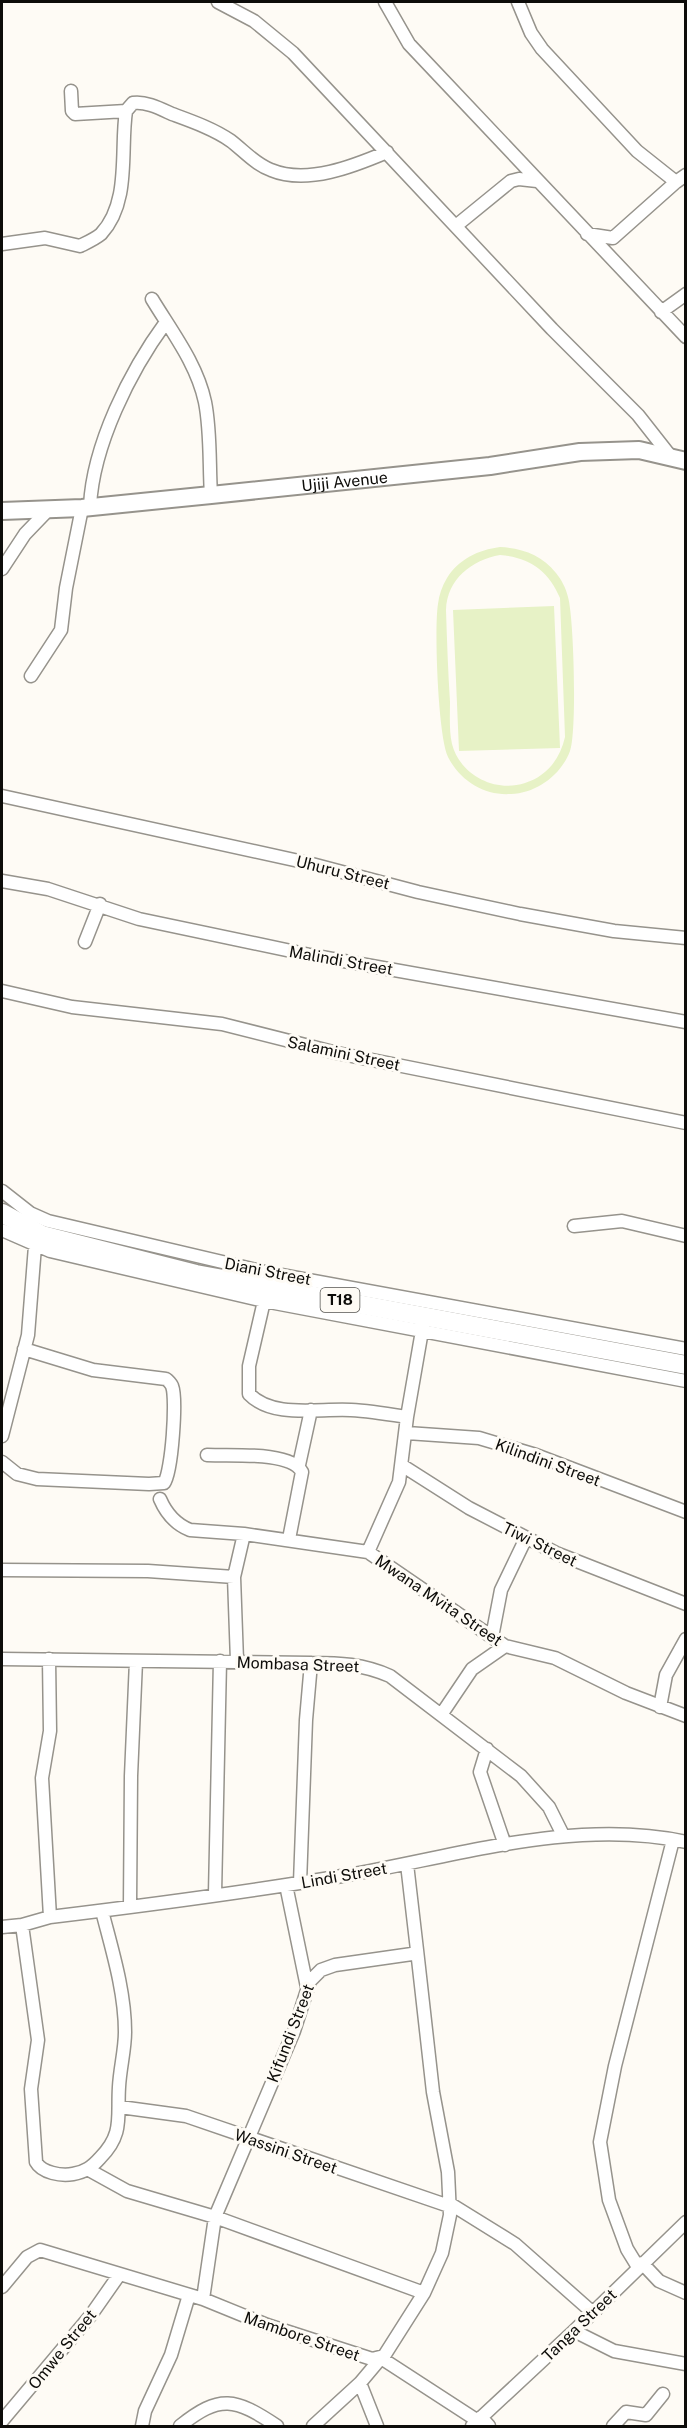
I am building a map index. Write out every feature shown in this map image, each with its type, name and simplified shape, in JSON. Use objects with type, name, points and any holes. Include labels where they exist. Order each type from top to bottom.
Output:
[{"type":"main road","name":"Ujiji Avenue","points":[[2,511],[86,507],[211,495],[490,466],[580,452],[639,450],[678,459]]},
{"type":"main road","name":"T18","points":[[2,1213],[39,1243],[196,1274],[424,1324],[686,1365]]},
{"type":"street","points":[[218,2],[254,21],[293,53],[457,225],[552,329],[638,415],[678,459]]},
{"type":"street","points":[[385,2],[409,44],[586,234],[686,337]]},
{"type":"street","points":[[518,2],[531,33],[560,69],[637,151],[681,178],[613,238],[586,234]]},
{"type":"street","points":[[70,92],[72,111],[75,114],[126,111]]},
{"type":"street","points":[[2,244],[45,238],[75,246],[100,235],[115,207],[125,156],[126,111],[130,104],[139,102],[187,119],[229,140],[265,167],[287,174],[330,171],[362,163],[387,152]]},
{"type":"street","points":[[511,181],[514,169],[512,155]]},
{"type":"street","points":[[457,225],[511,181],[519,179],[537,181]]},
{"type":"street","points":[[661,312],[686,294]]},
{"type":"street","points":[[152,299],[188,357],[205,404],[211,495]]},
{"type":"street","points":[[31,676],[61,630],[66,588],[86,507],[95,473],[121,400],[147,348],[166,322]]},
{"type":"street","points":[[2,569],[25,534],[50,508]]},
{"type":"street","name":"Uhuru Street","points":[[2,796],[308,863],[418,892],[520,914],[614,931],[686,938]]},
{"type":"street","name":"Malindi Street","points":[[2,880],[100,904],[139,919],[310,955],[686,1022]]},
{"type":"street","points":[[85,942],[100,904]]},
{"type":"street","name":"Salamini Street","points":[[2,991],[72,1007],[222,1023],[337,1053],[686,1123]]},
{"type":"street","name":"Diani Street","points":[[2,1191],[30,1213],[48,1221],[195,1257],[685,1349]]},
{"type":"street","points":[[574,1226],[622,1221],[686,1236]]},
{"type":"street","points":[[2,1230],[39,1243],[264,1300],[424,1324],[686,1381]]},
{"type":"street","points":[[2,1436],[24,1349],[39,1243]]},
{"type":"street","points":[[264,1300],[249,1366],[249,1394],[257,1402],[272,1407],[349,1410],[406,1416]]},
{"type":"street","points":[[368,1552],[399,1482],[403,1466],[407,1432],[406,1416],[424,1324]]},
{"type":"street","points":[[2,1464],[17,1474],[69,1482],[149,1484],[164,1483],[168,1478],[173,1441],[173,1394],[172,1385],[166,1378],[93,1370],[24,1349]]},
{"type":"street","points":[[289,1539],[302,1472],[299,1465],[311,1410]]},
{"type":"street","name":"Kilindini Street","points":[[407,1432],[456,1435],[488,1440],[536,1455],[686,1512]]},
{"type":"street","points":[[207,1455],[262,1457],[294,1462],[299,1465]]},
{"type":"street","name":"Tiwi Street","points":[[403,1466],[469,1508],[580,1565],[686,1604]]},
{"type":"street","name":"Mwana Mvita Street","points":[[160,1499],[165,1512],[182,1527],[197,1532],[289,1539],[368,1552],[505,1646],[555,1658],[660,1707],[686,1716]]},
{"type":"street","points":[[237,1661],[234,1577],[244,1534]]},
{"type":"street","points":[[492,1637],[501,1590],[526,1538]]},
{"type":"street","points":[[2,1569],[148,1571],[234,1577]]},
{"type":"street","points":[[660,1707],[666,1675],[686,1639]]},
{"type":"street","points":[[441,1714],[472,1669],[505,1646]]},
{"type":"street","name":"Mombasa Street","points":[[2,1659],[237,1661],[358,1664],[373,1668],[390,1676],[521,1776],[549,1807],[562,1835]]},
{"type":"street","points":[[49,1659],[50,1731],[42,1778],[50,1917]]},
{"type":"street","points":[[130,1906],[131,1776],[136,1660]]},
{"type":"street","points":[[215,1894],[220,1661]]},
{"type":"street","points":[[300,1883],[307,1697],[311,1663]]},
{"type":"street","points":[[487,1749],[480,1772],[505,1845]]},
{"type":"street","name":"Lindi Street","points":[[2,1927],[22,1925],[50,1917],[300,1883],[562,1835],[679,1841]]},
{"type":"street","points":[[679,1841],[615,2066],[600,2142],[609,2200],[627,2249],[640,2265],[659,2281],[686,2293]]},
{"type":"street","points":[[407,1864],[417,1950]]},
{"type":"street","points":[[286,1884],[307,1987]]},
{"type":"street","points":[[22,1925],[38,2040],[31,2089],[36,2162],[39,2167],[51,2172],[72,2174],[89,2170],[115,2141],[120,2107],[119,2083],[125,2032],[121,1989],[102,1911]]},
{"type":"street","name":"Kifundi Street","points":[[203,2299],[215,2217],[294,2031],[307,1987],[321,1970],[334,1965],[412,1954],[417,1950]]},
{"type":"street","name":"Mambore Street","points":[[2,2287],[27,2257],[37,2250],[203,2299],[267,2325],[372,2359],[381,2358],[407,2324],[424,2293],[442,2253],[449,2227],[448,2172],[433,2092],[417,1950]]},
{"type":"street","name":"Wassini Street","points":[[120,2107],[186,2116],[449,2205],[514,2244],[592,2312]]},
{"type":"street","points":[[89,2170],[127,2192],[215,2217],[424,2293]]},
{"type":"street","name":"Tanga Street","points":[[480,2423],[686,2222]]},
{"type":"street","name":"Omwe Street","points":[[7,2421],[119,2276]]},
{"type":"street","points":[[141,2427],[171,2355],[189,2295]]},
{"type":"street","points":[[574,2331],[596,2344],[631,2356],[686,2364]]},
{"type":"street","points":[[313,2427],[360,2383],[381,2358],[480,2423]]},
{"type":"street","points":[[360,2383],[377,2427]]},
{"type":"street","points":[[613,2427],[626,2412],[646,2415],[663,2394]]},
{"type":"street","points":[[180,2427],[198,2412],[223,2403],[246,2409],[277,2427]]},
{"type":"green space","points":[[492,548],[524,551],[544,561],[560,578],[566,590],[572,627],[574,699],[570,751],[561,768],[547,781],[530,790],[511,794],[492,792],[474,785],[453,766],[445,746],[439,706],[436,635],[441,591],[447,578],[457,566],[470,556]],"holes":[[[500,555],[510,556],[537,567],[550,580],[560,598],[565,737],[556,759],[540,776],[525,783],[502,785],[480,779],[471,773],[456,755],[452,744],[446,610],[447,599],[456,580],[471,566]]]},
{"type":"green space","points":[[554,606],[560,748],[459,751],[453,610]]}]
